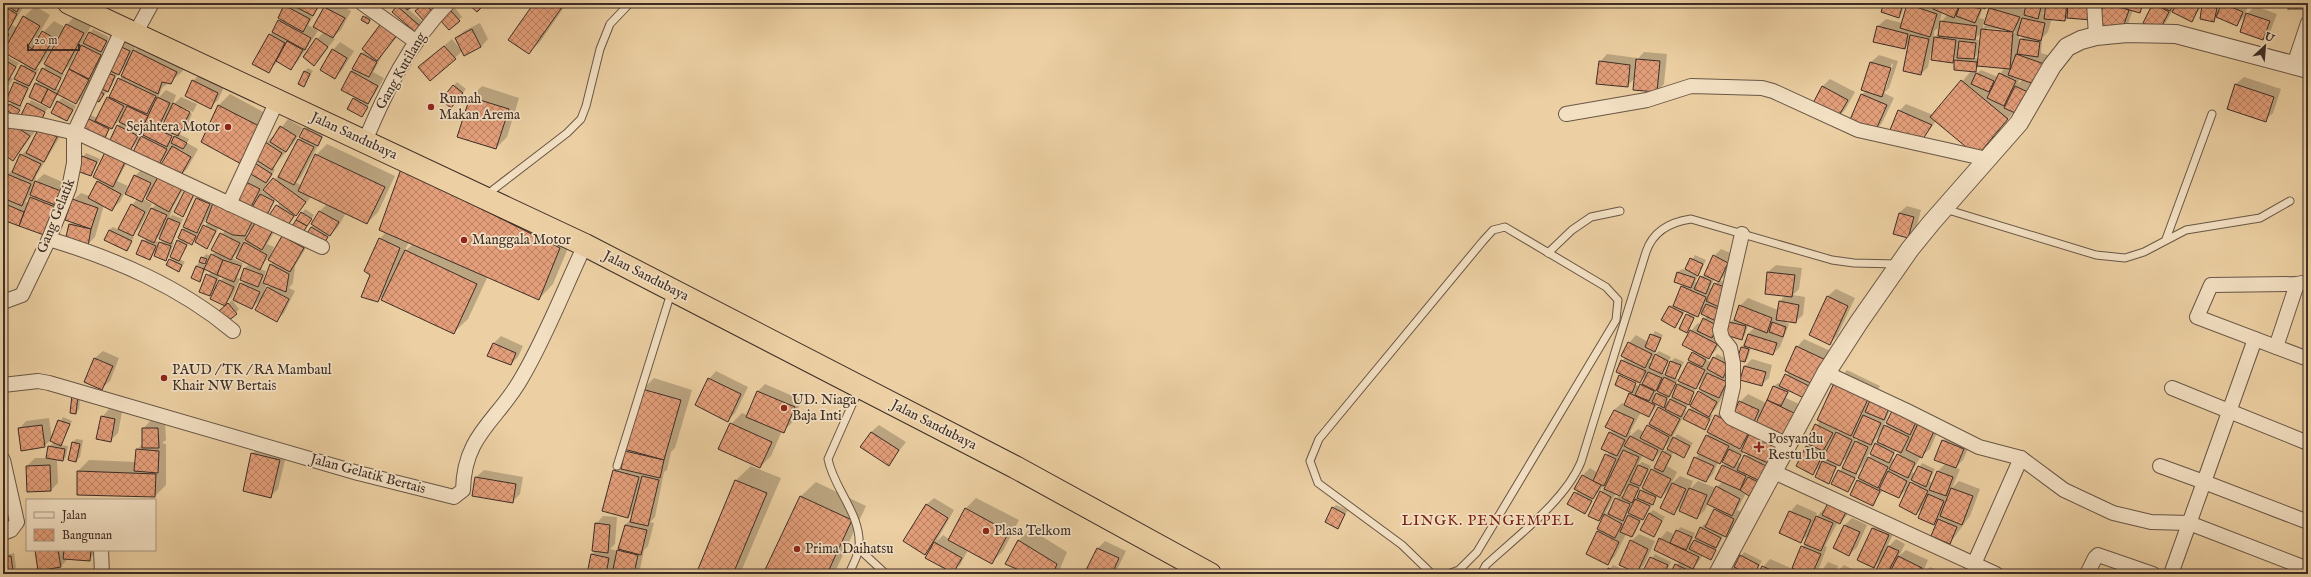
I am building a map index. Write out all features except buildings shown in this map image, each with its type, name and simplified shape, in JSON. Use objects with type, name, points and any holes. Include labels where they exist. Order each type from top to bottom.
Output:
[{"type":"highway","name":"Jalan Sandubaya","points":[[69,3],[585,245],[787,347],[860,388],[1015,466],[1210,574]]},
{"type":"street","name":"Gang Gelatik","points":[[3,302],[22,295],[48,239],[72,176],[74,133],[129,31],[152,3]]},
{"type":"street","points":[[362,3],[415,41]]},
{"type":"street","points":[[2094,3],[2096,36]]},
{"type":"street","name":"Gang Kutilang","points":[[365,141],[390,85],[415,41],[446,5]]},
{"type":"street","points":[[1718,574],[1826,373],[1859,322],[1910,249],[1937,215],[2018,123],[2061,53],[2072,44],[2096,36],[2127,33],[2176,34],[2301,67],[2308,23]]},
{"type":"street","points":[[1566,114],[1648,100],[1691,86],[1762,88],[1773,91],[1858,130],[1986,159]]},
{"type":"street","points":[[229,204],[278,101]]},
{"type":"street","points":[[3,120],[37,124],[74,133],[322,247]]},
{"type":"street","points":[[48,239],[100,256],[180,293],[206,308],[233,331]]},
{"type":"street","points":[[1741,241],[1720,330],[1722,338],[1730,348],[1733,363],[1733,387],[1727,413],[1731,418],[1788,445]]},
{"type":"street","name":"Jalan Gelatik Bertais","points":[[3,385],[38,381],[49,383],[358,473],[454,497],[463,490],[466,463],[479,434],[521,380],[585,245]]},
{"type":"street","points":[[2276,347],[2302,283],[2211,285],[2197,317],[2276,347],[2308,359]]},
{"type":"street","points":[[2171,574],[2228,410],[2255,339]]},
{"type":"street","points":[[1826,373],[1906,410],[1979,447],[2021,458],[2064,490],[2113,513],[2151,522],[2189,523],[2308,569]]},
{"type":"street","points":[[2172,388],[2308,442]]},
{"type":"street","points":[[1974,564],[2021,458]]},
{"type":"street","points":[[3,460],[22,522],[12,530],[3,533]]},
{"type":"street","points":[[2160,466],[2308,522]]},
{"type":"street","points":[[1774,472],[1996,574]]},
{"type":"street","points":[[101,551],[102,574]]},
{"type":"street","points":[[2087,574],[2098,555],[2153,574]]},
{"type":"lane","points":[[484,197],[567,133],[581,119],[586,106],[600,49],[610,24],[630,3]]},
{"type":"lane","points":[[2166,239],[2212,114]]},
{"type":"lane","points":[[1937,215],[2096,255],[2125,258],[2144,252],[2166,239],[2186,230],[2260,218],[2290,200]]},
{"type":"lane","points":[[1548,253],[1572,230],[1591,217],[1620,211]]},
{"type":"lane","points":[[1481,574],[1486,565],[1558,498],[1572,480],[1581,462],[1650,242],[1663,228],[1672,223],[1691,219],[1741,241],[1832,260],[1854,263],[1900,264]]},
{"type":"lane","points":[[1432,574],[1402,545],[1318,483],[1310,461],[1319,439],[1493,230],[1505,227],[1606,287],[1618,300],[1616,320],[1476,552],[1459,570],[1448,574]]},
{"type":"lane","points":[[616,466],[672,289]]},
{"type":"lane","points":[[849,574],[859,549],[855,519],[830,471],[828,459],[860,388]]},
{"type":"lane","points":[[859,549],[886,574]]},
{"type":"place","name":"Rumah Makan Arema","points":[[431,107]]},
{"type":"place","name":"Sejahtera Motor","points":[[228,127]]},
{"type":"place","name":"Manggala Motor","points":[[464,240]]},
{"type":"place","name":"PAUD / TK / RA Mambaul Khair NW Bertais","points":[[164,378]]},
{"type":"place","name":"UD. Niaga Baja Inti","points":[[784,408]]},
{"type":"place","name":"Posyandu Restu Ibu","points":[[1759,447]]},
{"type":"place","name":"Plasa Telkom","points":[[986,531]]},
{"type":"place","name":"Prima Daihatsu","points":[[797,549]]},
{"type":"district","name":"LINGK. PENGEMPEL","points":[[1488,520]]}]
